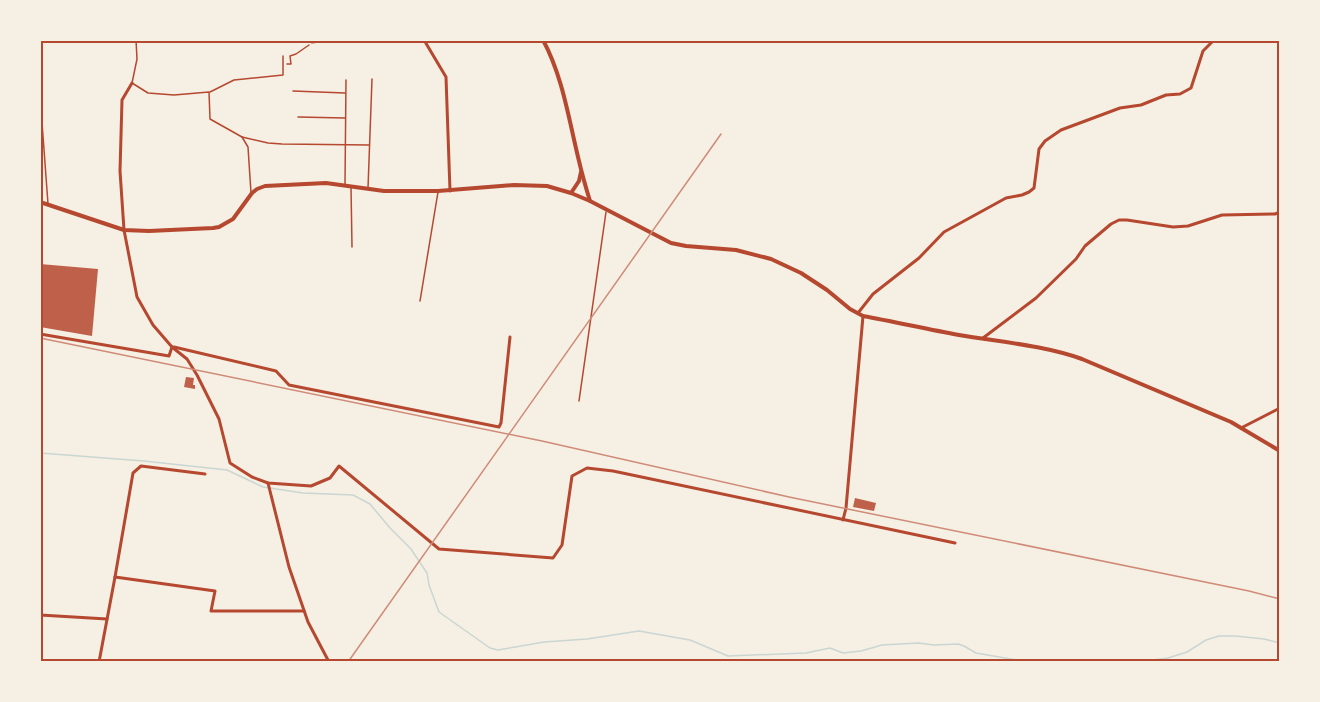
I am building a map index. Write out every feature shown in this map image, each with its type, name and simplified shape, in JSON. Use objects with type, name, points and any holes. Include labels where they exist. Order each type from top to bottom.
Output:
[{"type":"main road","points":[[543,40],[550,53],[566,105],[590,201]]},
{"type":"main road","points":[[571,193],[579,181],[581,171]]},
{"type":"main road","points":[[40,202],[124,230],[191,230],[219,227],[233,219],[252,194],[265,186],[306,183],[345,185],[384,191],[547,186],[590,201],[671,243],[736,250],[771,259],[801,273],[860,315],[1045,348],[1072,355],[1231,422],[1280,450]]},
{"type":"street","points":[[312,42],[328,40]]},
{"type":"street","points":[[424,40],[446,77],[450,190]]},
{"type":"street","points":[[843,520],[846,508],[860,315],[873,294],[919,258],[944,232],[1006,198],[1022,195],[1034,188],[1039,149],[1045,141],[1061,130],[1120,108],[1141,105],[1166,95],[1180,94],[1191,88],[1203,51],[1214,40]]},
{"type":"street","points":[[132,83],[122,100],[120,171],[124,230],[137,297],[153,325],[172,347],[187,359],[197,375],[219,419],[230,463],[252,477],[268,485],[311,486],[330,478],[339,466],[439,549],[553,558],[561,545],[572,476],[586,468],[613,471],[955,543]]},
{"type":"street","points":[[982,338],[1036,298],[1076,259],[1085,246],[1119,220],[1180,227],[1222,215],[1280,212]]},
{"type":"street","points":[[40,334],[169,356],[172,347]]},
{"type":"street","points":[[172,347],[276,372],[289,385],[499,427],[510,337]]},
{"type":"street","points":[[1241,428],[1280,408]]},
{"type":"street","points":[[99,662],[134,473],[141,466],[205,474]]},
{"type":"street","points":[[268,485],[289,567],[304,611],[329,662]]},
{"type":"street","points":[[115,577],[215,591],[211,611],[304,611]]},
{"type":"street","points":[[40,615],[107,619]]},
{"type":"lane","points":[[136,40],[137,59],[132,83],[148,93],[174,95],[209,92],[234,80],[283,75],[283,56]]},
{"type":"lane","points":[[368,188],[372,79]]},
{"type":"lane","points":[[345,185],[346,80]]},
{"type":"lane","points":[[293,91],[346,93]]},
{"type":"lane","points":[[209,92],[210,119],[242,137],[282,144],[369,145]]},
{"type":"lane","points":[[40,95],[48,205]]},
{"type":"lane","points":[[298,117],[346,118]]},
{"type":"lane","points":[[242,137],[248,147],[252,194]]},
{"type":"lane","points":[[351,186],[352,247]]},
{"type":"lane","points":[[420,301],[438,191]]},
{"type":"lane","points":[[579,401],[606,209]]},
{"type":"path","points":[[283,64],[291,64],[290,56],[312,42]]},
{"type":"building","points":[[40,264],[98,269],[92,336],[40,327]]},
{"type":"building","points":[[186,377],[194,378],[195,389],[184,387]]},
{"type":"building","points":[[855,498],[876,503],[874,511],[853,507]]},
{"type":"waterway","points":[[40,453],[227,470],[263,487],[303,493],[353,495],[370,504],[411,549],[427,573],[439,612],[490,648],[498,650],[639,631],[690,640],[728,656],[806,653],[830,648],[843,653],[882,645],[918,643],[958,644],[976,653],[1028,662]]},
{"type":"waterway","points":[[1139,662],[1168,658],[1187,652],[1206,640],[1219,636],[1264,639],[1280,643]]},
{"type":"railway","points":[[348,662],[721,134]]},
{"type":"railway","points":[[40,338],[542,441],[789,497],[1280,599]]}]
